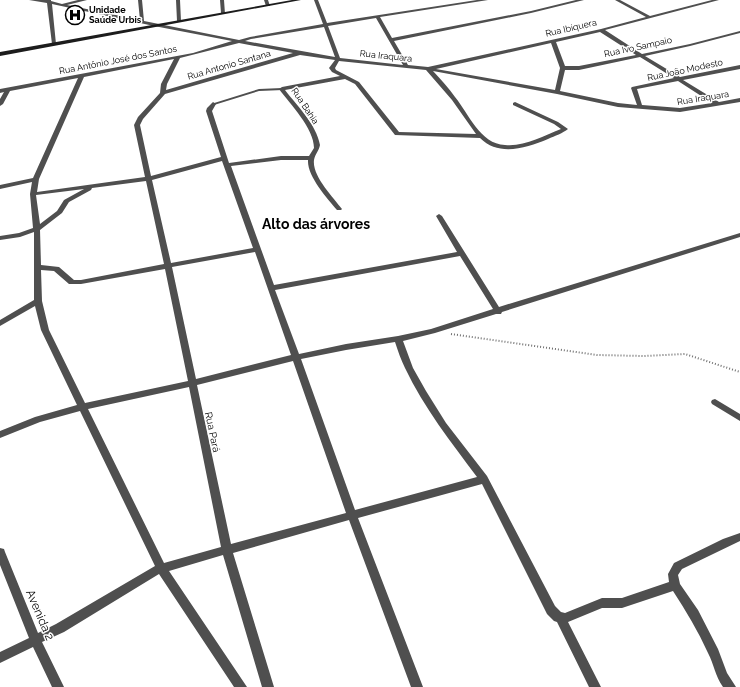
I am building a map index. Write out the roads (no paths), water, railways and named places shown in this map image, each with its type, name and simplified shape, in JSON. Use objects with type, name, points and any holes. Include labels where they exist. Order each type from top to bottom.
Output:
[{"type":"street","name":"Rua Iraquara","points":[[31,0],[49,1],[60,5],[154,25],[300,53],[338,59],[428,69],[557,92],[618,105],[680,110],[740,100]]},
{"type":"street","points":[[60,5],[85,0]]},
{"type":"street","points":[[140,0],[142,22]]},
{"type":"street","points":[[178,0],[179,21]]},
{"type":"street","points":[[222,0],[223,13]]},
{"type":"street","points":[[0,54],[223,13],[267,3],[300,0]]},
{"type":"street","points":[[316,0],[338,59],[332,68],[357,83],[398,134],[481,136]]},
{"type":"street","points":[[238,40],[377,16],[486,0]]},
{"type":"street","points":[[391,40],[531,12],[582,0]]},
{"type":"street","points":[[617,0],[649,17]]},
{"type":"street","name":"Rua Ibiquera","points":[[428,69],[601,30],[717,0]]},
{"type":"street","points":[[49,1],[54,44]]},
{"type":"street","points":[[377,16],[406,66]]},
{"type":"street","points":[[601,30],[718,104]]},
{"type":"street","name":"Rua Ivo Sampaio","points":[[563,68],[579,68],[690,45],[740,32]]},
{"type":"street","name":"Rua Antônio José dos Santos","points":[[0,91],[178,57],[238,40]]},
{"type":"street","points":[[553,40],[563,68],[557,92]]},
{"type":"street","name":"Rua Antonio Santana","points":[[163,93],[300,53]]},
{"type":"street","points":[[163,93],[164,84],[178,57]]},
{"type":"street","name":"Rua João Modesto","points":[[640,107],[634,88],[740,66]]},
{"type":"street","points":[[428,69],[454,99],[481,136],[495,146],[503,147],[524,145],[541,140],[565,129],[515,104]]},
{"type":"street","points":[[82,75],[36,179],[33,194],[37,229],[38,301],[45,330],[161,568],[241,687]]},
{"type":"street","name":"Rua Bahia","points":[[339,209],[315,175],[311,165],[311,158],[316,151],[315,138],[282,89],[345,77]]},
{"type":"street","points":[[0,104],[8,89]]},
{"type":"street","name":"Rua Pará","points":[[163,93],[140,118],[137,125],[147,179],[168,266],[226,550],[268,687]]},
{"type":"street","points":[[213,104],[209,111],[226,161],[352,516],[417,687]]},
{"type":"street","points":[[33,194],[147,179],[226,161],[311,158]]},
{"type":"street","points":[[0,187],[36,179]]},
{"type":"street","points":[[0,238],[20,235],[37,229],[60,212],[66,201],[93,187]]},
{"type":"street","points":[[439,216],[498,312]]},
{"type":"street","points":[[0,435],[38,419],[82,407],[191,383],[296,357],[432,332],[740,235]]},
{"type":"street","points":[[38,267],[56,269],[72,282],[81,282],[258,249]]},
{"type":"street","points":[[271,288],[462,253]]},
{"type":"street","points":[[0,323],[38,301]]},
{"type":"street","points":[[398,339],[409,368],[423,393],[443,425],[484,479],[551,610],[561,618],[595,687]]},
{"type":"street","points":[[715,402],[740,418]]},
{"type":"street","points":[[0,658],[36,641],[161,568],[484,479]]},
{"type":"street","points":[[730,687],[722,676],[714,653],[694,614],[675,585],[673,574],[678,566],[727,542],[740,538]]},
{"type":"street","name":"Avenida 2","points":[[0,552],[36,641],[58,687]]},
{"type":"street","points":[[561,618],[565,618],[602,603],[622,603],[675,585]]},
{"type":"lane","points":[[213,104],[259,90],[282,89]]},
{"type":"place","name":"Unidade Saúde Urbis","points":[[75,15]]},
{"type":"district","name":"Alto das árvores","points":[[316,224]]}]
